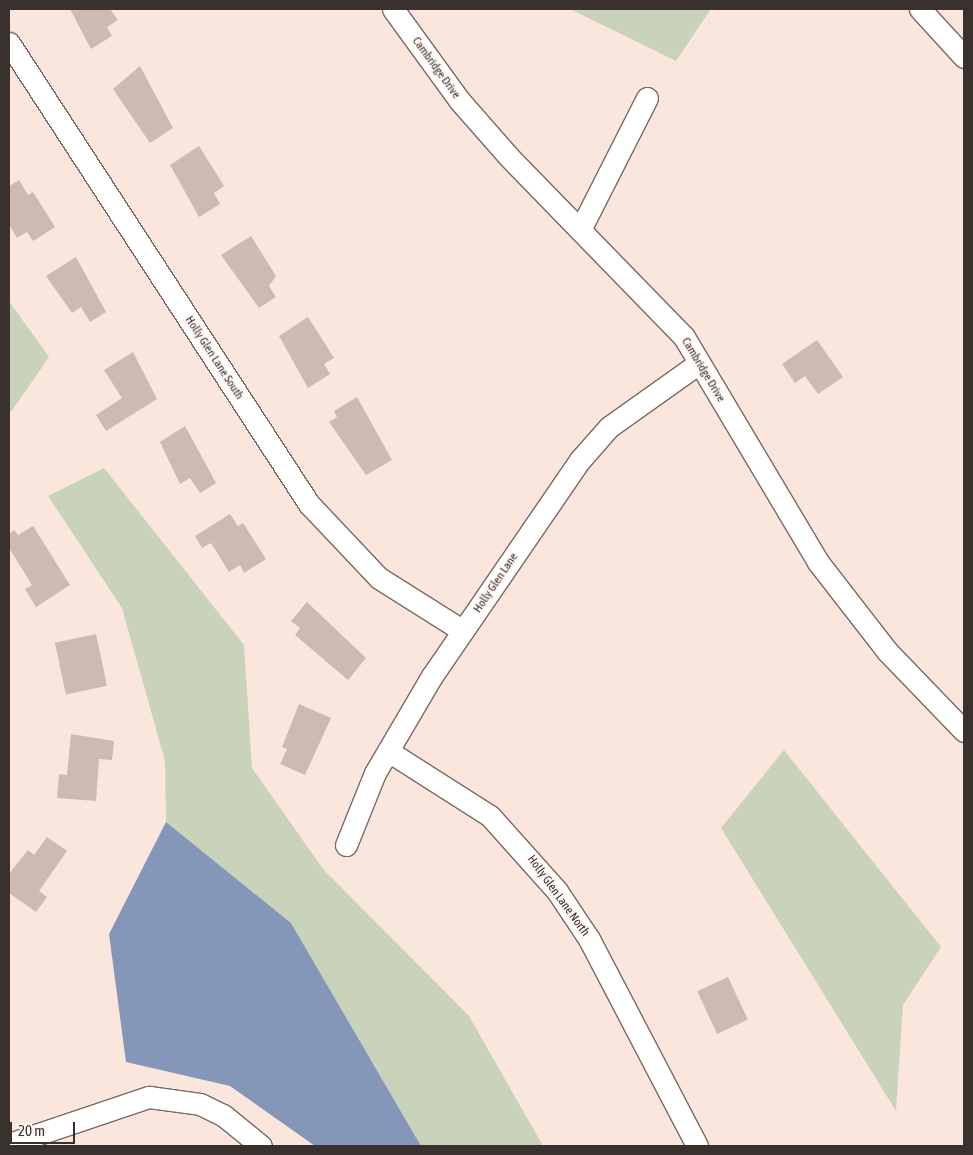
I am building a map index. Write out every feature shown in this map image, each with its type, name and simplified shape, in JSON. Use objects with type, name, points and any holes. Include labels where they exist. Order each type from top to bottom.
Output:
[{"type":"street","name":"Cambridge Drive","points":[[392,9],[459,100],[580,230],[684,337],[818,562],[887,651],[964,731]]},
{"type":"street","points":[[920,9],[964,58]]},
{"type":"street","name":"Holly Glen Lane South","points":[[9,43],[309,504],[379,578],[463,631]]},
{"type":"street","points":[[580,230],[647,98]]},
{"type":"street","name":"Holly Glen Lane","points":[[346,845],[388,751],[463,631],[580,460],[609,427],[699,362]]},
{"type":"street","name":"Holly Glen Lane North","points":[[388,751],[490,816],[557,891],[589,939],[697,1146]]},
{"type":"street","points":[[9,1144],[149,1097],[200,1104],[223,1115],[261,1146]]},
{"type":"green space","points":[[570,9],[711,9],[676,61]]},
{"type":"green space","points":[[9,301],[49,357],[11,412],[9,410]]},
{"type":"green space","points":[[104,468],[244,645],[252,768],[323,869],[469,1016],[543,1146],[421,1146],[291,923],[166,822],[165,761],[122,608],[48,496]]},
{"type":"green space","points":[[784,750],[941,947],[903,1005],[896,1111],[721,828]]},
{"type":"water","points":[[166,822],[291,923],[421,1146],[315,1146],[230,1086],[126,1062],[109,934]]},
{"type":"building","points":[[70,9],[110,9],[118,20],[107,27],[112,36],[91,49]]},
{"type":"building","points":[[140,66],[173,128],[150,143],[113,89]]},
{"type":"building","points":[[199,146],[224,186],[214,193],[220,204],[199,217],[170,165]]},
{"type":"building","points":[[19,180],[28,195],[33,192],[55,227],[33,241],[27,232],[17,238],[9,224],[9,186]]},
{"type":"building","points":[[251,236],[276,276],[269,286],[276,297],[259,308],[221,255]]},
{"type":"building","points":[[76,257],[106,312],[90,322],[81,307],[72,313],[46,276]]},
{"type":"building","points":[[308,317],[334,358],[324,364],[330,374],[308,388],[279,336]]},
{"type":"building","points":[[817,340],[843,377],[818,394],[805,376],[795,383],[782,364]]},
{"type":"building","points":[[133,352],[157,399],[106,431],[96,415],[122,398],[104,370]]},
{"type":"building","points":[[357,397],[392,460],[366,475],[329,422],[337,417],[334,411]]},
{"type":"building","points":[[185,426],[216,483],[200,493],[190,478],[180,484],[160,442]]},
{"type":"building","points":[[230,514],[238,526],[243,523],[266,559],[244,573],[240,565],[229,572],[211,543],[202,548],[195,536]]},
{"type":"building","points":[[33,526],[70,585],[36,607],[25,589],[32,585],[9,548],[9,534],[14,530],[18,535]]},
{"type":"building","points":[[307,602],[366,658],[348,680],[295,635],[300,628],[291,621]]},
{"type":"building","points":[[96,634],[107,686],[66,695],[55,643]]},
{"type":"building","points":[[299,704],[331,718],[305,775],[280,764],[287,749],[282,747]]},
{"type":"building","points":[[71,734],[114,741],[112,760],[99,759],[96,801],[57,798],[59,774],[67,775]]},
{"type":"building","points":[[47,837],[67,851],[39,891],[47,897],[36,912],[9,893],[9,874],[28,850],[34,855]]},
{"type":"building","points":[[728,977],[748,1020],[717,1034],[697,991]]}]
